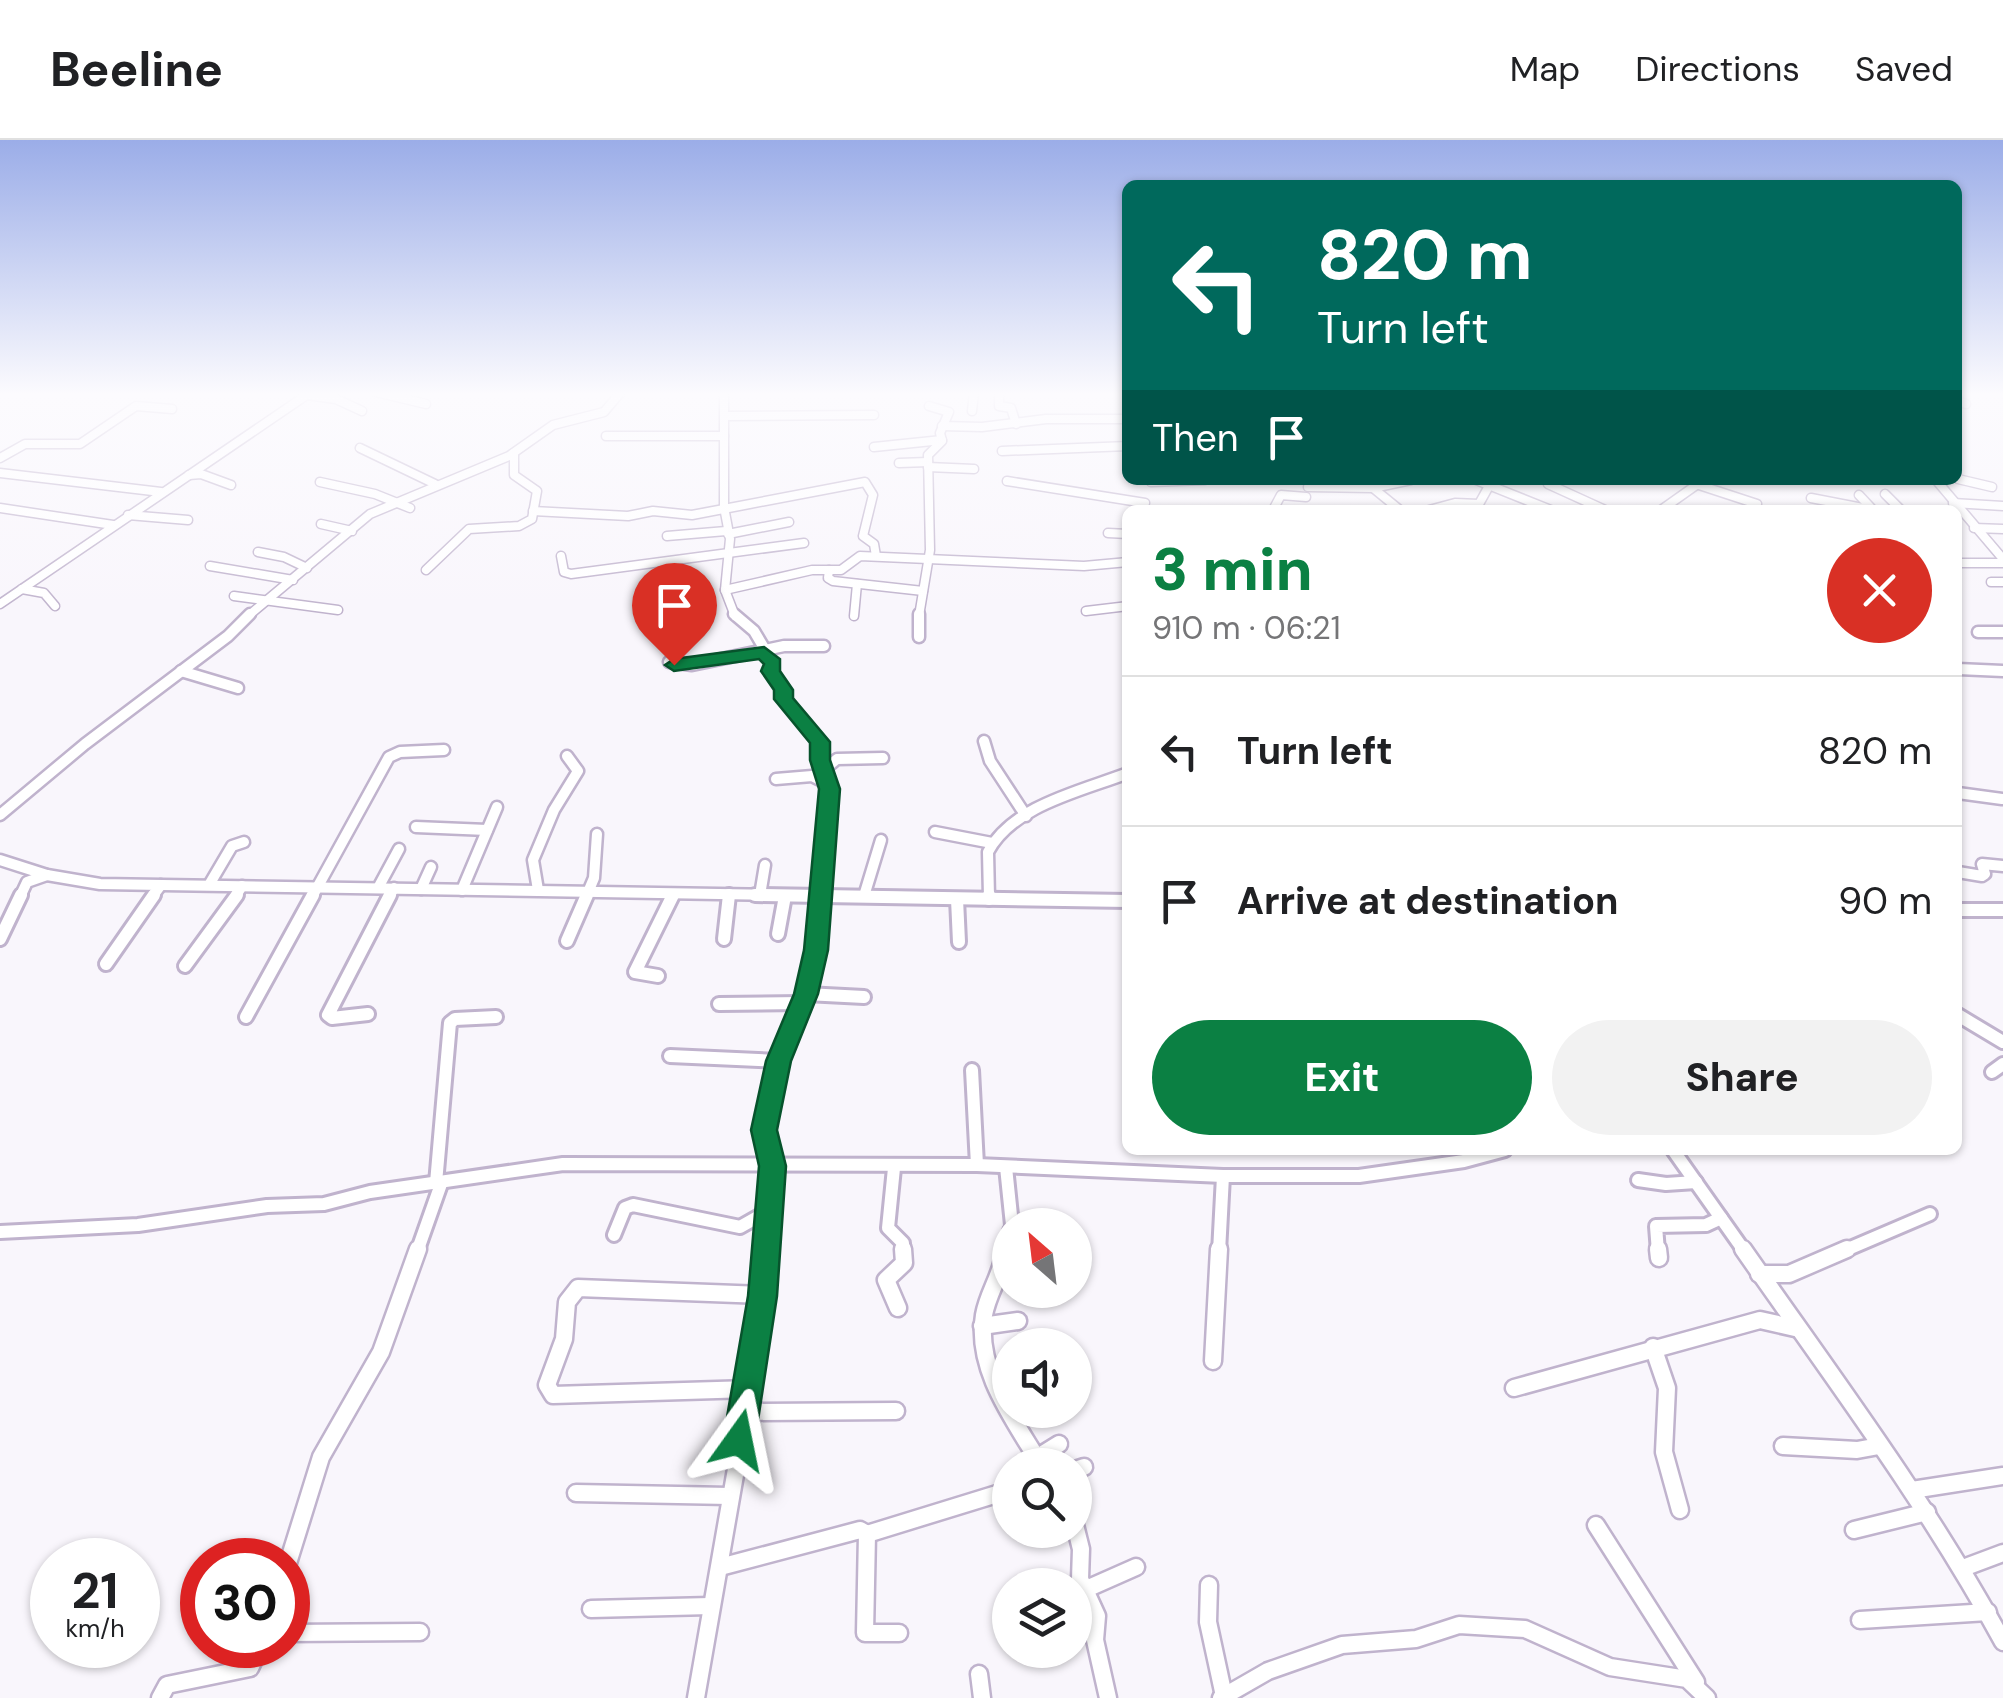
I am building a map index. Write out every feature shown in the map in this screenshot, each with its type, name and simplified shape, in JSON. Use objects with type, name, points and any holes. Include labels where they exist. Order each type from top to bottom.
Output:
[{"type":"street","points":[[0,604],[108,527],[139,511],[185,476],[210,465]]},
{"type":"street","points":[[393,465],[432,484],[465,482]]},
{"type":"street","points":[[466,465],[470,468]]},
{"type":"street","points":[[0,815],[228,636],[370,514],[481,465]]},
{"type":"street","points":[[426,570],[469,529],[519,526],[530,520],[537,491],[516,477],[514,465]]},
{"type":"street","points":[[696,1698],[763,1296],[772,1166],[764,1130],[778,1061],[804,998],[823,896],[820,881],[828,784],[820,760],[820,742],[783,699],[784,690],[771,671],[773,663],[754,631],[736,616],[728,588],[724,465]]},
{"type":"street","points":[[919,636],[930,557],[928,465]]},
{"type":"street","points":[[935,465],[974,469]]},
{"type":"street","points":[[202,470],[231,485]]},
{"type":"street","points":[[0,473],[161,492]]},
{"type":"street","points":[[1962,480],[1992,487]]},
{"type":"street","points":[[320,482],[410,508]]},
{"type":"street","points":[[533,511],[692,515],[865,482],[873,494],[863,536],[874,544],[876,556]]},
{"type":"street","points":[[1008,482],[1140,505]]},
{"type":"street","points":[[1276,505],[1280,496],[1307,488],[1387,485]]},
{"type":"street","points":[[1550,485],[1594,505]]},
{"type":"street","points":[[1668,505],[1697,485]]},
{"type":"street","points":[[1709,485],[1757,504]]},
{"type":"street","points":[[1448,505],[1479,504],[1488,486],[1538,505]]},
{"type":"street","points":[[1373,488],[1394,505]]},
{"type":"street","points":[[1885,494],[1896,505]]},
{"type":"street","points":[[1859,496],[1868,505]]},
{"type":"street","points":[[1811,498],[1847,505]]},
{"type":"street","points":[[1962,509],[2003,506]]},
{"type":"street","points":[[0,508],[108,527]]},
{"type":"street","points":[[139,511],[188,520]]},
{"type":"street","points":[[1962,515],[2003,561]]},
{"type":"street","points":[[667,536],[789,522]]},
{"type":"street","points":[[321,524],[352,531]]},
{"type":"street","points":[[1974,528],[2003,529]]},
{"type":"street","points":[[1108,533],[1122,534]]},
{"type":"street","points":[[561,556],[564,572],[570,574],[804,543]]},
{"type":"street","points":[[258,552],[284,557],[307,568]]},
{"type":"street","points":[[728,588],[845,569],[855,556],[1084,566],[1122,563]]},
{"type":"street","points":[[1962,563],[2003,561]]},
{"type":"street","points":[[210,566],[293,580]]},
{"type":"street","points":[[830,570],[830,580],[923,590]]},
{"type":"street","points":[[1991,582],[2003,582]]},
{"type":"street","points":[[854,617],[857,584]]},
{"type":"street","points":[[27,587],[46,594],[56,606]]},
{"type":"street","points":[[234,596],[338,610]]},
{"type":"street","points":[[1086,611],[1122,607]]},
{"type":"street","points":[[1978,632],[2003,632]]},
{"type":"street","points":[[668,662],[692,665],[784,646],[824,646]]},
{"type":"street","points":[[1962,668],[2003,671]]},
{"type":"street","points":[[181,670],[238,688]]},
{"type":"street","points":[[984,741],[990,761],[1026,816]]},
{"type":"street","points":[[246,1016],[388,757],[400,752],[444,750]]},
{"type":"street","points":[[538,890],[533,860],[554,810],[578,771],[576,762],[567,756]]},
{"type":"street","points":[[826,769],[837,759],[883,758]]},
{"type":"street","points":[[776,779],[812,776],[828,784]]},
{"type":"street","points":[[989,899],[988,854],[992,843],[1026,816],[1122,776]]},
{"type":"street","points":[[1962,794],[2003,799]]},
{"type":"street","points":[[462,890],[497,807]]},
{"type":"street","points":[[416,828],[487,830]]},
{"type":"street","points":[[936,832],[992,843]]},
{"type":"street","points":[[567,941],[594,878],[598,834]]},
{"type":"street","points":[[864,896],[881,840]]},
{"type":"street","points":[[210,885],[232,846],[244,842]]},
{"type":"street","points":[[378,888],[399,848]]},
{"type":"street","points":[[0,860],[38,875],[100,884],[1122,901]]},
{"type":"street","points":[[760,895],[765,864]]},
{"type":"street","points":[[1962,873],[1982,876],[1985,874],[1981,864],[2003,866]]},
{"type":"street","points":[[421,889],[431,866]]},
{"type":"street","points":[[0,938],[38,875]]},
{"type":"street","points":[[106,964],[161,886]]},
{"type":"street","points":[[186,966],[192,952],[218,925],[242,886]]},
{"type":"street","points":[[368,1014],[332,1018],[328,1015],[394,888]]},
{"type":"street","points":[[658,976],[636,972],[673,895]]},
{"type":"street","points":[[724,939],[729,895]]},
{"type":"street","points":[[778,934],[785,896]]},
{"type":"street","points":[[957,899],[959,942]]},
{"type":"street","points":[[1962,909],[2003,910]]},
{"type":"street","points":[[719,1004],[864,997]]},
{"type":"street","points":[[296,1538],[321,1457],[381,1352],[438,1183],[450,1023],[454,1018],[496,1017]]},
{"type":"street","points":[[1962,1017],[2003,1042]]},
{"type":"street","points":[[670,1056],[778,1061]]},
{"type":"street","points":[[972,1070],[977,1165]]},
{"type":"street","points":[[0,1232],[138,1226],[267,1206],[324,1204],[563,1164],[894,1168],[977,1165],[1224,1176],[1358,1176],[1487,1155]]},
{"type":"street","points":[[1675,1155],[1927,1512],[2003,1642]]},
{"type":"street","points":[[1006,1166],[1009,1208]]},
{"type":"street","points":[[894,1168],[888,1228],[904,1243],[904,1263],[886,1280],[898,1308]]},
{"type":"street","points":[[1212,1361],[1224,1176]]},
{"type":"street","points":[[1638,1180],[1666,1184],[1696,1182]]},
{"type":"street","points":[[614,1235],[624,1208],[632,1204],[740,1227],[768,1211]]},
{"type":"street","points":[[1760,1274],[1789,1274],[1930,1214]]},
{"type":"street","points":[[1659,1258],[1656,1226],[1706,1225],[1721,1218]]},
{"type":"street","points":[[1760,1320],[1777,1299],[1789,1274]]},
{"type":"street","points":[[992,1287],[982,1326],[985,1359],[999,1400],[1031,1448]]},
{"type":"street","points":[[750,1389],[552,1395],[546,1385],[566,1334],[562,1313],[568,1298],[578,1288],[763,1296]]},
{"type":"street","points":[[1514,1388],[1760,1320],[1795,1328]]},
{"type":"street","points":[[982,1326],[1018,1321]]},
{"type":"street","points":[[1653,1347],[1667,1388],[1664,1452],[1680,1510]]},
{"type":"street","points":[[744,1412],[896,1411]]},
{"type":"street","points":[[1055,1448],[1059,1444]]},
{"type":"street","points":[[1783,1446],[1856,1450],[1879,1446]]},
{"type":"street","points":[[1912,1490],[2003,1476]]},
{"type":"street","points":[[576,1493],[728,1496]]},
{"type":"street","points":[[720,1568],[860,1530],[868,1534],[992,1496]]},
{"type":"street","points":[[1854,1530],[1927,1512]]},
{"type":"street","points":[[1596,1525],[1703,1692]]},
{"type":"street","points":[[868,1534],[865,1633],[898,1633]]},
{"type":"street","points":[[1963,1568],[2003,1553]]},
{"type":"street","points":[[1092,1586],[1136,1567]]},
{"type":"street","points":[[1208,1585],[1210,1638],[1223,1697],[1268,1671],[1342,1645],[1416,1639],[1459,1625],[1525,1629],[1610,1667],[1688,1679],[1703,1692]]},
{"type":"street","points":[[591,1608],[710,1606]]},
{"type":"street","points":[[1092,1606],[1097,1616],[1095,1640],[1108,1698]]},
{"type":"street","points":[[1860,1620],[1988,1612]]},
{"type":"street","points":[[310,1634],[420,1632]]},
{"type":"street","points":[[160,1698],[167,1685],[248,1668]]},
{"type":"street","points":[[979,1674],[982,1698]]},
{"type":"route","points":[[674,665],[704,664],[764,652],[784,690],[783,699],[820,742],[820,760],[830,789],[816,950],[806,994],[778,1061],[764,1130],[772,1166],[763,1296],[739,1440]]}]
